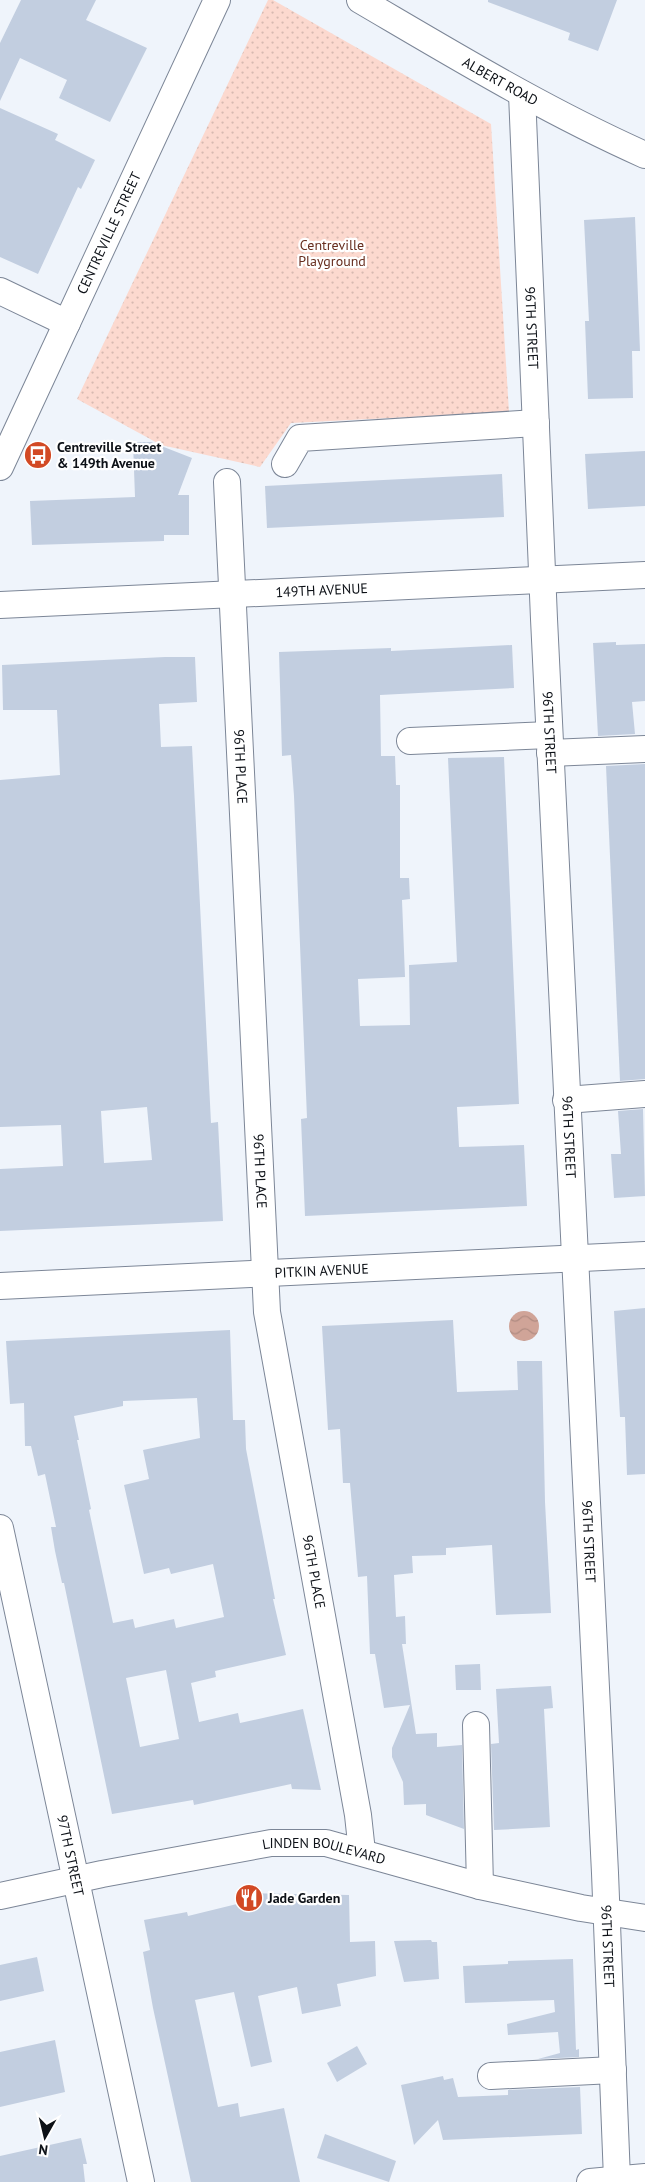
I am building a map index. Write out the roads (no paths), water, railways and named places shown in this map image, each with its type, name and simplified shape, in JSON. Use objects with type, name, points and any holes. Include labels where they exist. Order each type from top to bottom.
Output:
[{"type":"street","name":"CENTREVILLE STREET","points":[[0,467],[217,0]]},
{"type":"street","name":"ALBERT ROAD","points":[[360,0],[522,94],[589,130],[645,155]]},
{"type":"street","name":"96TH STREET","points":[[522,94],[566,1100],[606,1913],[617,2179]]},
{"type":"street","points":[[0,291],[67,323]]},
{"type":"street","points":[[285,464],[300,438],[536,423]]},
{"type":"street","name":"96TH PLACE","points":[[227,482],[267,1312],[358,1815],[362,1852]]},
{"type":"street","name":"149TH AVENUE","points":[[0,605],[645,575]]},
{"type":"street","points":[[410,741],[550,744],[645,749]]},
{"type":"street","points":[[566,1100],[645,1094]]},
{"type":"street","name":"PITKIN AVENUE","points":[[0,1286],[645,1255]]},
{"type":"street","name":"97TH STREET","points":[[0,1528],[4,1566],[76,1880],[141,2182]]},
{"type":"street","points":[[476,1725],[480,1886]]},
{"type":"street","name":"LINDEN BOULEVARD","points":[[0,1896],[271,1844],[326,1843],[480,1886],[606,1913],[645,1918]]},
{"type":"street","points":[[491,2076],[613,2070]]},
{"type":"street","points":[[590,2182],[645,2176]]},
{"type":"water","points":[[524,1311],[530,1312],[538,1320],[538,1332],[530,1340],[524,1341],[518,1340],[510,1332],[509,1326],[510,1320],[518,1312]]},
{"type":"place","name":"Centreville Street & 149th Avenue","points":[[38,455]]},
{"type":"place","name":"Jade Garden","points":[[249,1898]]},
{"type":"park label","name":"Centreville Playground","points":[[332,254]]}]
